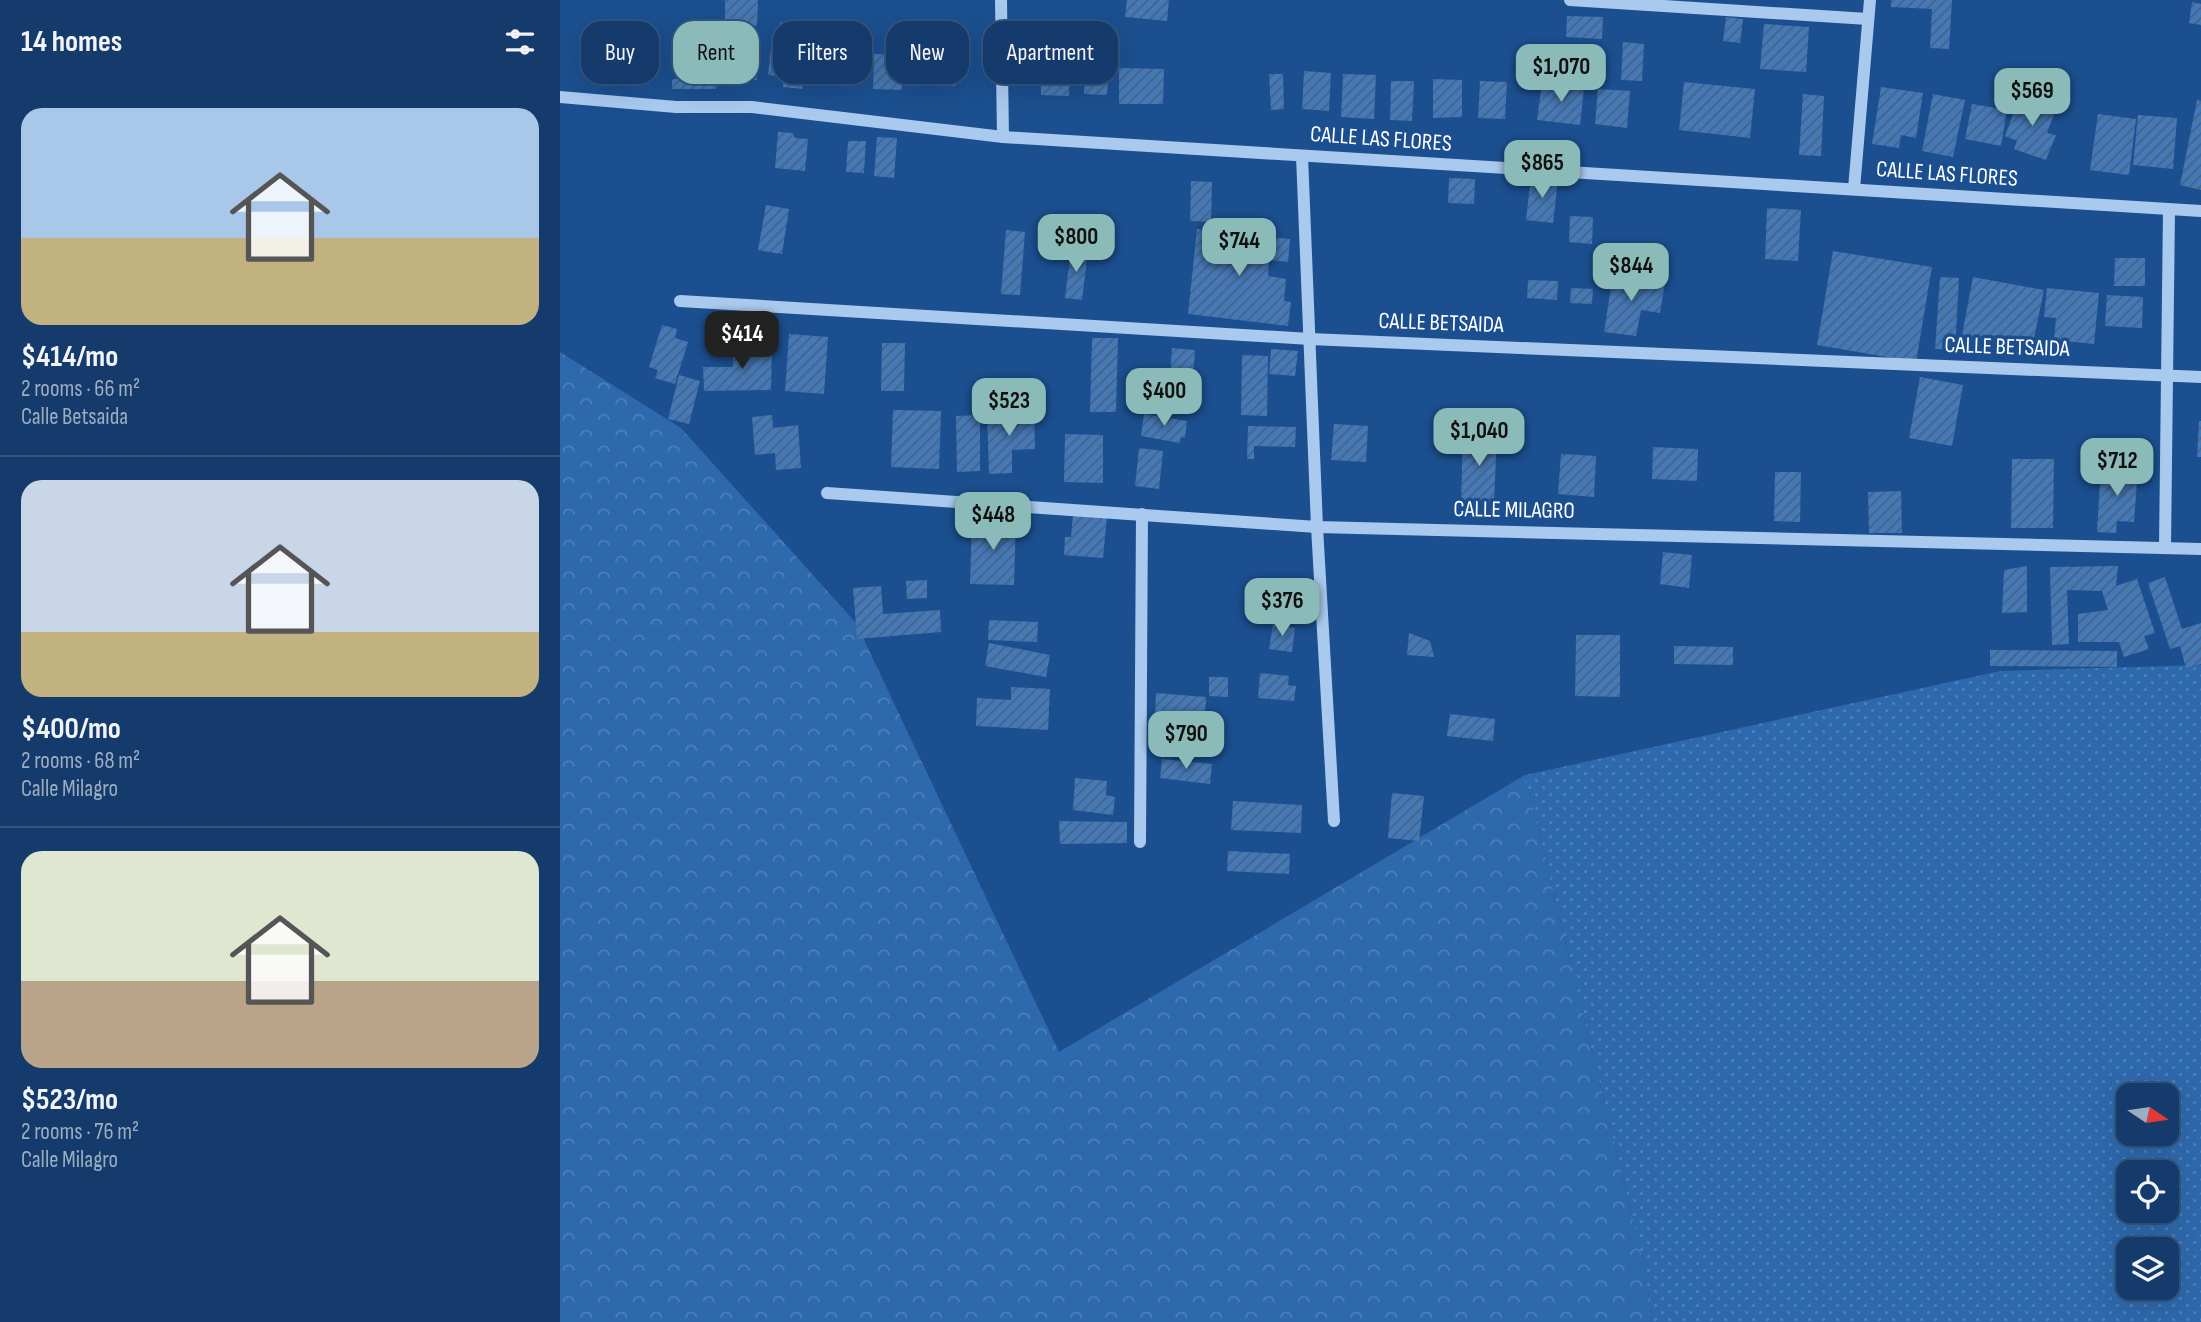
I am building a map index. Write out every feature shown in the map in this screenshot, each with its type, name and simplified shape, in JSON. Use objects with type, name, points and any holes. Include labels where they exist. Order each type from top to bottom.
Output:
[{"type":"street","points":[[1001,0],[1003,137]]},
{"type":"street","points":[[1570,0],[1868,19]]},
{"type":"street","points":[[1854,189],[1870,0]]},
{"type":"street","name":"CALLE LAS FLORES","points":[[560,97],[676,107],[752,107],[1003,137],[2201,211]]},
{"type":"street","points":[[1302,156],[1317,527],[1334,821]]},
{"type":"street","points":[[2165,547],[2169,209]]},
{"type":"street","name":"CALLE BETSAIDA","points":[[680,301],[1310,339],[2201,377]]},
{"type":"street","name":"CALLE MILAGRO","points":[[827,493],[1317,527],[2201,549]]},
{"type":"street","points":[[1140,842],[1142,514]]},
{"type":"green space","points":[[560,352],[681,428],[856,623],[1059,1052],[1525,775],[1645,1270],[1652,1322],[560,1322]]},
{"type":"green space","points":[[2201,665],[2201,1322],[1652,1322],[1645,1270],[1525,775],[2000,671]]},
{"type":"building","points":[[725,0],[758,0],[757,21],[725,21]]},
{"type":"building","points":[[1127,0],[1169,0],[1167,21],[1125,17]]},
{"type":"building","points":[[1891,0],[1952,0],[1949,49],[1930,48],[1932,9],[1891,7]]},
{"type":"building","points":[[2192,2],[2201,4],[2201,25],[2189,23]]},
{"type":"building","points":[[1567,16],[1603,17],[1602,39],[1566,37]]},
{"type":"building","points":[[1726,17],[1743,19],[1740,43],[1723,41]]},
{"type":"building","points":[[1764,24],[1809,27],[1806,72],[1760,69]]},
{"type":"building","points":[[773,39],[773,75],[768,75]]},
{"type":"building","points":[[1623,42],[1644,44],[1642,81],[1621,80]]},
{"type":"building","points":[[874,54],[886,54],[886,84],[902,84],[902,90],[873,89]]},
{"type":"building","points":[[1119,68],[1164,69],[1163,104],[1119,104]]},
{"type":"building","points":[[1304,71],[1331,73],[1329,111],[1302,109]]},
{"type":"building","points":[[1269,74],[1283,74],[1284,109],[1271,110]]},
{"type":"building","points":[[1343,74],[1376,75],[1374,119],[1341,117]]},
{"type":"building","points":[[1433,79],[1462,80],[1462,117],[1433,118]]},
{"type":"building","points":[[672,80],[673,84],[716,84],[716,89],[672,89]]},
{"type":"building","points":[[1391,81],[1414,81],[1412,121],[1390,120]]},
{"type":"building","points":[[1480,81],[1507,82],[1505,119],[1478,118]]},
{"type":"building","points":[[1684,82],[1755,89],[1750,138],[1679,130]]},
{"type":"building","points":[[1542,83],[1584,88],[1580,125],[1537,120]]},
{"type":"building","points":[[783,84],[803,84],[802,89],[783,87]]},
{"type":"building","points":[[1041,84],[1069,84],[1069,96],[1041,95]]},
{"type":"building","points":[[1085,84],[1108,84],[1107,95],[1084,94]]},
{"type":"building","points":[[1881,87],[1923,93],[1916,138],[1901,135],[1899,148],[1872,144]]},
{"type":"building","points":[[1598,89],[1630,91],[1627,128],[1595,124]]},
{"type":"building","points":[[1803,94],[1824,96],[1821,156],[1799,155]]},
{"type":"building","points":[[1933,94],[1965,100],[1953,157],[1922,151]]},
{"type":"building","points":[[2020,95],[2056,109],[2047,133],[2056,135],[2046,160],[2014,149],[2017,141],[2005,136]]},
{"type":"building","points":[[2197,100],[2201,101],[2201,190],[2180,185]]},
{"type":"building","points":[[1972,104],[2007,110],[2001,146],[1965,139]]},
{"type":"building","points":[[2098,114],[2136,119],[2129,175],[2090,170]]},
{"type":"building","points":[[2138,115],[2177,118],[2173,169],[2133,165]]},
{"type":"building","points":[[778,132],[793,133],[795,138],[808,139],[805,171],[775,168]]},
{"type":"building","points":[[877,137],[897,138],[894,178],[874,176]]},
{"type":"building","points":[[848,141],[866,141],[864,173],[846,172]]},
{"type":"building","points":[[1531,176],[1558,180],[1553,223],[1526,220]]},
{"type":"building","points":[[1449,178],[1475,179],[1474,204],[1448,203]]},
{"type":"building","points":[[1191,181],[1212,182],[1211,222],[1190,221]]},
{"type":"building","points":[[766,205],[789,209],[782,254],[758,250]]},
{"type":"building","points":[[1767,208],[1801,210],[1798,261],[1765,259]]},
{"type":"building","points":[[1570,216],[1593,217],[1592,244],[1569,242]]},
{"type":"building","points":[[1197,229],[1290,239],[1288,262],[1269,260],[1268,276],[1286,279],[1284,301],[1291,302],[1288,326],[1188,314]]},
{"type":"building","points":[[1006,230],[1025,232],[1020,295],[1001,294]]},
{"type":"building","points":[[1071,249],[1088,251],[1082,300],[1065,298]]},
{"type":"building","points":[[1833,251],[1932,267],[1916,362],[1817,345]]},
{"type":"building","points":[[2115,258],[2145,258],[2145,286],[2114,286]]},
{"type":"building","points":[[1613,274],[1665,283],[1660,313],[1641,310],[1636,336],[1604,332]]},
{"type":"building","points":[[1940,277],[1959,278],[1955,350],[1935,349]]},
{"type":"building","points":[[1973,277],[2044,290],[2032,348],[1962,335]]},
{"type":"building","points":[[1528,280],[1558,281],[1557,300],[1527,298]]},
{"type":"building","points":[[1571,288],[1593,289],[1592,304],[1570,303]]},
{"type":"building","points":[[2047,288],[2099,293],[2094,344],[2054,340],[2056,318],[2044,317]]},
{"type":"building","points":[[2107,295],[2143,297],[2142,328],[2105,326]]},
{"type":"building","points":[[662,325],[677,329],[675,338],[688,342],[675,384],[655,378],[658,370],[649,367]]},
{"type":"building","points":[[789,334],[828,337],[824,394],[785,391]]},
{"type":"building","points":[[1092,338],[1118,338],[1116,412],[1090,412]]},
{"type":"building","points":[[882,343],[905,343],[904,391],[881,391]]},
{"type":"building","points":[[734,345],[772,347],[771,390],[704,391],[703,367],[733,367]]},
{"type":"building","points":[[1172,348],[1195,350],[1191,403],[1168,402]]},
{"type":"building","points":[[1271,349],[1298,351],[1295,376],[1269,374]]},
{"type":"building","points":[[1242,355],[1268,356],[1267,416],[1241,415]]},
{"type":"building","points":[[679,375],[700,381],[689,424],[668,419]]},
{"type":"building","points":[[1920,377],[1963,385],[1952,446],[1909,438]]},
{"type":"building","points":[[893,410],[941,411],[939,469],[891,467]]},
{"type":"building","points":[[1034,411],[1035,449],[1012,450],[1012,473],[989,474],[987,412]]},
{"type":"building","points":[[1144,414],[1187,421],[1185,438],[1181,437],[1180,443],[1141,436]]},
{"type":"building","points":[[772,415],[773,428],[798,425],[801,468],[776,470],[775,453],[755,455],[752,417]]},
{"type":"building","points":[[980,415],[980,471],[957,472],[956,416]]},
{"type":"building","points":[[2199,421],[2201,457],[2197,457]]},
{"type":"building","points":[[1334,424],[1368,426],[1366,462],[1331,460]]},
{"type":"building","points":[[1248,426],[1296,427],[1295,447],[1254,446],[1254,459],[1247,459]]},
{"type":"building","points":[[1463,430],[1497,431],[1494,505],[1461,505]]},
{"type":"building","points":[[1065,434],[1103,435],[1103,483],[1064,482]]},
{"type":"building","points":[[1653,447],[1698,449],[1697,481],[1652,479]]},
{"type":"building","points":[[1139,448],[1163,451],[1159,489],[1135,486]]},
{"type":"building","points":[[1561,454],[1596,456],[1594,497],[1558,494]]},
{"type":"building","points":[[2012,459],[2054,459],[2053,528],[2011,528]]},
{"type":"building","points":[[2101,467],[2138,469],[2134,522],[2117,521],[2116,533],[2097,532]]},
{"type":"building","points":[[1775,472],[1801,472],[1800,522],[1774,521]]},
{"type":"building","points":[[1901,491],[1902,533],[1869,533],[1868,492]]},
{"type":"building","points":[[1073,514],[1107,516],[1103,558],[1064,555],[1065,537],[1071,537]]},
{"type":"building","points":[[972,518],[1016,519],[1014,585],[970,584]]},
{"type":"building","points":[[1663,552],[1692,555],[1689,588],[1660,584]]},
{"type":"building","points":[[2027,566],[2027,612],[2002,613],[2004,570]]},
{"type":"building","points":[[2118,566],[2116,586],[2137,579],[2155,633],[2144,636],[2149,649],[2124,657],[2119,642],[2078,642],[2078,614],[2108,610],[2102,591],[2067,590],[2069,644],[2052,645],[2050,567]]},
{"type":"building","points":[[2165,577],[2182,629],[2201,623],[2201,664],[2186,668],[2180,646],[2170,649],[2148,583]]},
{"type":"building","points":[[927,580],[927,598],[907,599],[906,581]]},
{"type":"building","points":[[881,586],[883,614],[940,610],[941,632],[857,639],[853,588]]},
{"type":"building","points":[[989,620],[1038,622],[1037,642],[988,640]]},
{"type":"building","points":[[1273,624],[1295,628],[1292,652],[1269,649]]},
{"type":"building","points":[[1409,633],[1430,641],[1434,657],[1407,655]]},
{"type":"building","points":[[1576,635],[1620,635],[1620,697],[1575,696]]},
{"type":"building","points":[[989,643],[1050,655],[1046,677],[985,666]]},
{"type":"building","points":[[1674,646],[1733,647],[1733,665],[1674,664]]},
{"type":"building","points":[[1990,650],[2117,651],[2117,667],[1990,666]]},
{"type":"building","points":[[1260,673],[1289,676],[1288,685],[1296,686],[1294,701],[1258,698]]},
{"type":"building","points":[[1209,677],[1228,677],[1228,697],[1209,696]]},
{"type":"building","points":[[1011,687],[1050,689],[1048,730],[976,726],[977,698],[1011,700]]},
{"type":"building","points":[[1156,693],[1206,697],[1205,719],[1155,715]]},
{"type":"building","points":[[1450,714],[1495,719],[1493,741],[1447,736]]},
{"type":"building","points":[[1162,759],[1212,764],[1210,784],[1160,778]]},
{"type":"building","points":[[1075,778],[1107,781],[1106,795],[1115,797],[1113,815],[1073,810]]},
{"type":"building","points":[[1392,793],[1424,796],[1419,841],[1388,838]]},
{"type":"building","points":[[1233,801],[1302,805],[1301,833],[1231,830]]},
{"type":"building","points":[[1059,821],[1127,822],[1127,843],[1060,844]]},
{"type":"building","points":[[1228,851],[1290,854],[1289,874],[1227,871]]}]
